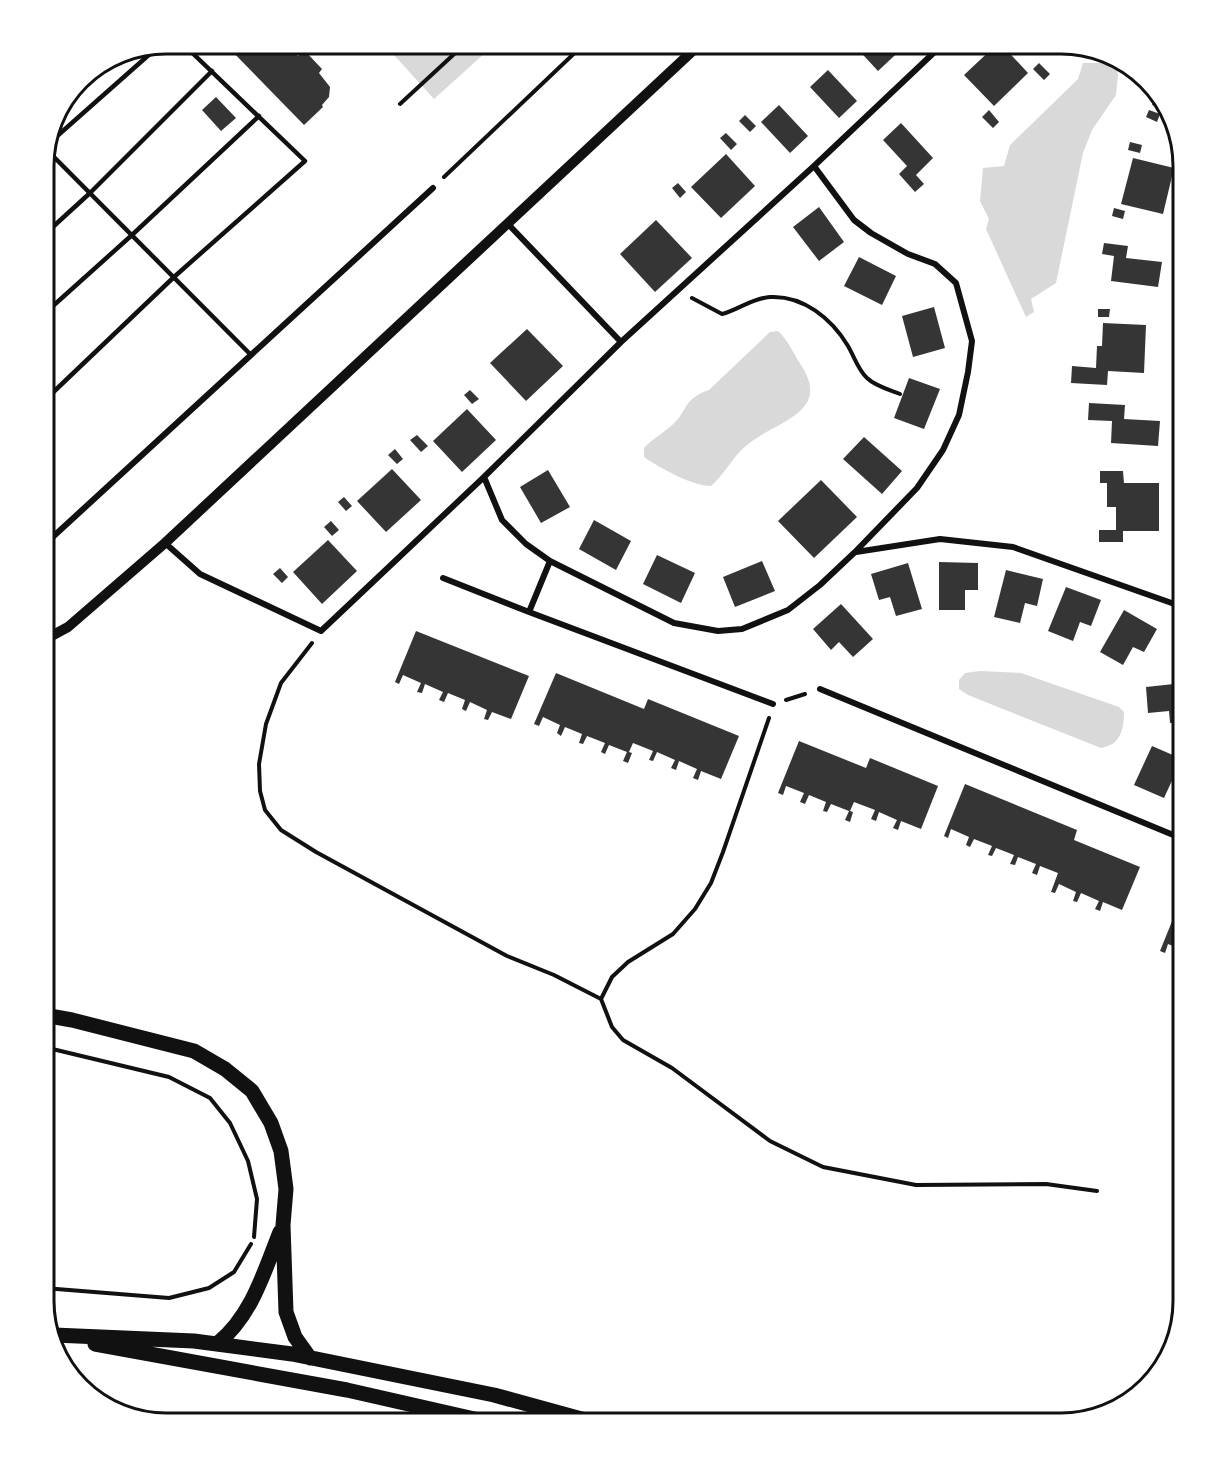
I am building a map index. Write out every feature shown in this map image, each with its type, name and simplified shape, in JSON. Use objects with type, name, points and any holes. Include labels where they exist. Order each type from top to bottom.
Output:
[{"type":"main road","points":[[54,1017],[194,1051],[225,1069],[252,1091],[271,1123],[281,1151],[286,1189],[283,1225],[286,1312],[296,1337],[310,1358]]},
{"type":"main road","points":[[219,1343],[250,1305],[283,1225]]},
{"type":"main road","points":[[60,1336],[219,1343],[310,1358],[494,1395],[557,1413]]},
{"type":"main road","points":[[60,1337],[271,1374],[445,1413]]},
{"type":"street","points":[[54,635],[68,627],[165,543],[689,54]]},
{"type":"street","points":[[165,543],[200,574],[321,631],[484,477],[621,342],[814,166],[932,54]]},
{"type":"street","points":[[484,477],[502,520],[526,544],[550,561],[674,624],[718,631],[742,629],[788,610],[820,585],[917,488],[943,450],[959,414],[972,341],[956,283],[935,264],[908,254],[854,220],[814,166]]},
{"type":"street","points":[[54,536],[433,188]]},
{"type":"street","points":[[508,224],[621,342]]},
{"type":"street","points":[[855,552],[940,539],[1013,547],[1173,603]]},
{"type":"street","points":[[529,612],[550,561]]},
{"type":"street","points":[[443,578],[773,704]]},
{"type":"street","points":[[820,689],[1173,834]]},
{"type":"lane","points":[[54,391],[174,277],[305,161],[194,54]]},
{"type":"lane","points":[[58,137],[148,55]]},
{"type":"lane","points":[[54,226],[212,71]]},
{"type":"lane","points":[[54,305],[259,116]]},
{"type":"lane","points":[[54,155],[251,355]]},
{"type":"path","points":[[400,104],[454,54]]},
{"type":"path","points":[[433,188],[574,54]]},
{"type":"path","points":[[680,288],[722,314],[767,297],[783,297],[812,308],[840,334],[869,381],[900,394]]},
{"type":"path","points":[[321,631],[281,683],[267,724],[259,764],[260,791],[265,810],[281,830],[316,852],[507,956],[554,975],[601,999],[612,1027],[623,1040],[672,1068],[770,1141],[823,1167],[916,1185],[1046,1184],[1097,1191]]},
{"type":"path","points":[[601,999],[612,977],[628,962],[673,934],[696,909],[711,883],[723,852],[773,704],[820,689]]},
{"type":"path","points":[[54,1049],[169,1077],[210,1098],[230,1123],[248,1161],[257,1199],[254,1238],[234,1272],[209,1288],[169,1298],[54,1289]]},
{"type":"shaded area","points":[[393,54],[484,54],[434,99]]},
{"type":"shaded area","points":[[1083,63],[1101,63],[1117,69],[1116,95],[1092,130],[1083,153],[1056,283],[1031,299],[1034,312],[1026,317],[986,229],[989,219],[980,201],[983,168],[1004,166],[1010,145],[1078,79]]},
{"type":"shaded area","points":[[778,331],[785,338],[809,381],[810,394],[805,405],[797,414],[747,445],[711,486],[686,480],[644,457],[644,448],[676,421],[694,397],[709,390],[770,332]]},
{"type":"shaded area","points":[[980,671],[1021,673],[1119,707],[1124,712],[1120,736],[1113,744],[1101,748],[968,695],[959,689],[959,680],[965,673]]},
{"type":"building","points":[[235,54],[296,54],[298,56],[308,54],[322,69],[319,73],[330,87],[329,97],[322,105],[323,107],[304,125]]},
{"type":"building","points":[[862,54],[896,54],[878,71]]},
{"type":"building","points":[[986,54],[1010,54],[1028,73],[994,106],[964,75]]},
{"type":"building","points":[[1039,63],[1050,74],[1044,80],[1033,69]]},
{"type":"building","points":[[828,70],[857,101],[839,118],[810,87]]},
{"type":"building","points":[[216,97],[236,118],[221,131],[202,110]]},
{"type":"building","points":[[779,105],[808,136],[790,153],[761,122]]},
{"type":"building","points":[[989,110],[999,122],[993,128],[982,117]]},
{"type":"building","points":[[1149,110],[1160,114],[1157,122],[1146,117]]},
{"type":"building","points":[[745,115],[756,126],[750,132],[739,121]]},
{"type":"building","points":[[901,123],[933,158],[916,175],[924,184],[915,192],[899,174],[907,166],[883,140]]},
{"type":"building","points":[[726,133],[737,144],[731,150],[720,138]]},
{"type":"building","points":[[1130,142],[1142,145],[1140,153],[1128,150]]},
{"type":"building","points":[[726,154],[755,186],[721,218],[691,187]]},
{"type":"building","points":[[1133,158],[1173,168],[1163,214],[1121,204]]},
{"type":"building","points":[[678,183],[686,192],[680,198],[672,188]]},
{"type":"building","points":[[819,207],[844,242],[819,261],[793,227]]},
{"type":"building","points":[[1114,208],[1125,211],[1123,219],[1112,216]]},
{"type":"building","points":[[656,220],[692,258],[655,292],[620,254]]},
{"type":"building","points":[[1104,243],[1128,246],[1126,258],[1162,262],[1158,287],[1111,281],[1114,256],[1102,254]]},
{"type":"building","points":[[859,257],[896,276],[882,305],[844,286]]},
{"type":"building","points":[[934,307],[945,348],[913,357],[902,316]]},
{"type":"building","points":[[1098,309],[1110,309],[1109,317],[1098,317]]},
{"type":"building","points":[[1103,323],[1146,325],[1144,373],[1108,371],[1107,385],[1071,383],[1072,366],[1096,368],[1097,346],[1102,346]]},
{"type":"building","points":[[527,329],[563,366],[526,401],[490,363]]},
{"type":"building","points":[[909,378],[940,389],[924,429],[894,418]]},
{"type":"building","points":[[470,390],[479,399],[472,404],[464,395]]},
{"type":"building","points":[[1089,403],[1125,405],[1124,419],[1160,421],[1158,446],[1111,443],[1112,421],[1088,420]]},
{"type":"building","points":[[467,409],[496,440],[462,472],[433,441]]},
{"type":"building","points":[[417,435],[428,446],[421,452],[410,440]]},
{"type":"building","points":[[864,437],[902,471],[882,494],[843,459]]},
{"type":"building","points":[[395,449],[403,459],[397,464],[388,455]]},
{"type":"building","points":[[392,469],[421,500],[386,532],[357,501]]},
{"type":"building","points":[[548,470],[570,507],[541,523],[520,487]]},
{"type":"building","points":[[1100,471],[1123,471],[1124,483],[1159,483],[1159,531],[1123,531],[1123,542],[1099,542],[1099,530],[1116,530],[1116,507],[1107,507],[1107,483],[1100,483]]},
{"type":"building","points":[[821,480],[857,517],[814,558],[778,521]]},
{"type":"building","points":[[344,497],[352,506],[346,511],[338,502]]},
{"type":"building","points":[[594,520],[631,541],[616,570],[579,549]]},
{"type":"building","points":[[331,521],[339,530],[332,536],[324,527]]},
{"type":"building","points":[[328,540],[357,571],[322,604],[293,572]]},
{"type":"building","points":[[657,555],[695,573],[681,603],[643,584]]},
{"type":"building","points":[[762,561],[775,591],[735,607],[723,577]]},
{"type":"building","points":[[939,562],[978,563],[978,590],[965,590],[965,610],[939,610]]},
{"type":"building","points":[[908,563],[922,609],[896,616],[890,597],[879,600],[871,574]]},
{"type":"building","points":[[280,568],[288,577],[282,583],[273,574]]},
{"type":"building","points":[[1006,570],[1043,579],[1037,606],[1025,603],[1020,623],[994,617]]},
{"type":"building","points":[[1066,587],[1101,600],[1091,626],[1080,622],[1073,641],[1048,631]]},
{"type":"building","points":[[841,604],[873,639],[853,657],[839,642],[831,650],[813,629]]},
{"type":"building","points":[[1124,610],[1157,629],[1144,652],[1133,647],[1123,665],[1100,652]]},
{"type":"building","points":[[416,631],[529,676],[511,719],[492,712],[488,720],[484,719],[487,710],[470,702],[466,711],[462,709],[465,700],[448,693],[444,702],[439,700],[443,692],[425,684],[422,693],[417,692],[421,683],[403,675],[399,684],[395,682]]},
{"type":"building","points":[[556,673],[644,709],[648,699],[739,736],[721,779],[701,771],[698,780],[693,778],[697,769],[679,761],[676,770],[671,768],[675,760],[657,752],[653,761],[649,760],[653,751],[633,743],[628,763],[623,761],[627,752],[609,745],[605,754],[601,752],[605,743],[587,736],[583,744],[579,743],[582,734],[565,727],[561,736],[557,733],[560,725],[543,717],[539,726],[534,724]]},
{"type":"building","points":[[1173,684],[1173,723],[1170,723],[1169,711],[1148,713],[1146,687]]},
{"type":"building","points":[[799,741],[866,768],[870,758],[938,786],[921,829],[901,821],[898,830],[893,828],[897,820],[879,812],[876,821],[871,819],[875,810],[854,802],[850,811],[853,812],[850,822],[845,820],[849,811],[831,804],[827,812],[823,811],[826,802],[809,795],[805,804],[800,802],[804,793],[786,786],[783,795],[778,793]]},
{"type":"building","points":[[1152,746],[1173,755],[1173,778],[1164,798],[1134,785]]},
{"type":"building","points":[[965,784],[1077,830],[1074,840],[1140,867],[1122,910],[1103,902],[1100,911],[1095,909],[1099,901],[1081,893],[1077,902],[1073,901],[1076,892],[1059,884],[1055,893],[1051,892],[1058,873],[1040,866],[1037,875],[1032,873],[1036,864],[1018,857],[1015,865],[1010,864],[1014,855],[996,848],[992,856],[988,855],[992,846],[974,839],[970,847],[966,845],[969,837],[951,829],[948,838],[944,836]]},
{"type":"building","points":[[1173,919],[1173,946],[1168,944],[1165,953],[1160,951]]}]
